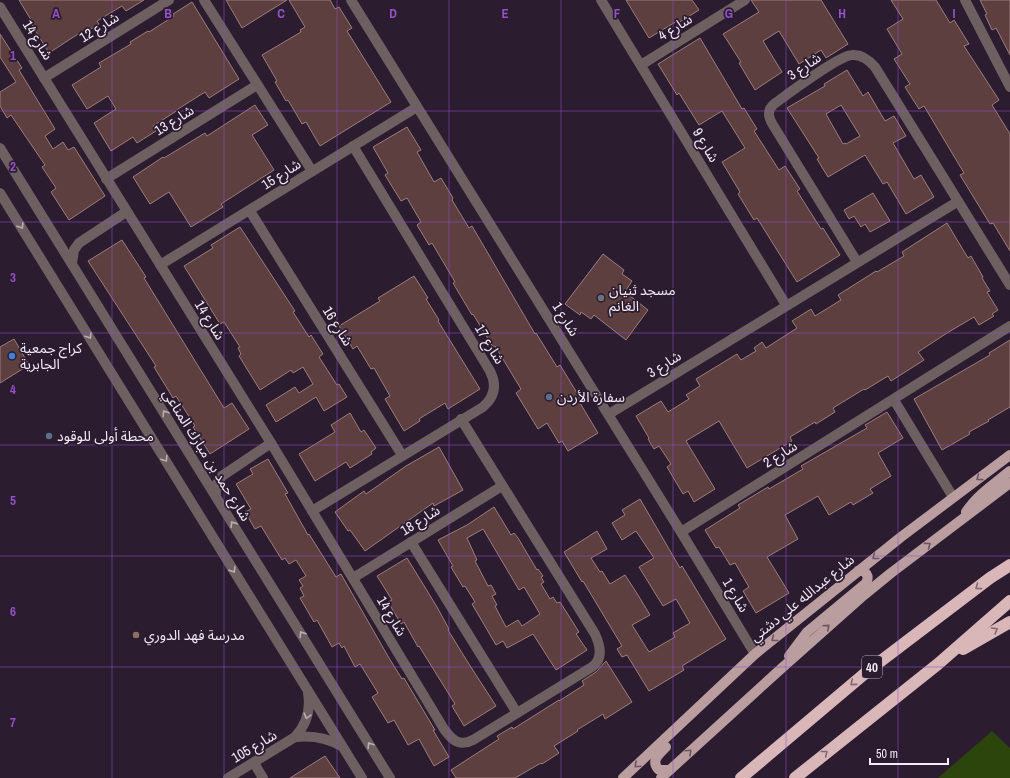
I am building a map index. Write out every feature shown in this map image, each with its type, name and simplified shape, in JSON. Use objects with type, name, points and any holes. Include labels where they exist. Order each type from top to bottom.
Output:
[{"type":"highway","name":"40","points":[[741,778],[869,670],[990,578],[1010,565]]},
{"type":"highway","points":[[795,778],[938,664],[1010,602]]},
{"type":"highway","points":[[938,664],[1010,622]]},
{"type":"main road","name":"شارع عبدالله علي دشتي","points":[[623,778],[755,654],[858,571],[1010,455]]},
{"type":"main road","points":[[962,519],[976,499],[985,490],[1010,471]]},
{"type":"main road","points":[[660,778],[782,666],[891,573],[1010,483]]},
{"type":"main road","points":[[782,666],[807,632],[866,583],[867,575],[863,571],[858,571]]},
{"type":"main road","points":[[670,770],[663,771],[658,769],[655,763],[656,758],[689,725],[705,702]]},
{"type":"main road","points":[[623,778],[632,778]]},
{"type":"street","name":"شارع 12","points":[[44,78],[169,0]]},
{"type":"street","points":[[204,0],[312,171]]},
{"type":"street","name":"شارع 1","points":[[351,0],[609,414],[755,654]]},
{"type":"street","name":"شارع 9","points":[[601,0],[786,305]]},
{"type":"street","name":"شارع 4","points":[[641,65],[744,0]]},
{"type":"street","points":[[965,0],[1010,87]]},
{"type":"street","name":"شارع 14","points":[[0,7],[271,444],[444,729],[454,740],[461,743],[468,742],[594,666],[600,657],[600,650],[595,634],[461,420]]},
{"type":"street","name":"شارع 3","points":[[857,262],[772,125],[769,114],[770,108],[774,104],[837,61],[852,55],[861,56],[870,61],[1010,285]]},
{"type":"street","name":"شارع 13","points":[[106,179],[257,85]]},
{"type":"street","name":"شارع 15","points":[[160,265],[417,107]]},
{"type":"street","name":"شارع 17","points":[[312,511],[461,420],[488,402],[494,391],[493,378],[353,146]]},
{"type":"street","name":"شارع حمد بن مبارك المناعي","points":[[0,148],[390,778]]},
{"type":"street","points":[[0,193],[362,778]]},
{"type":"street","name":"شارع 3","points":[[609,414],[957,202]]},
{"type":"street","name":"شارع 16","points":[[250,211],[402,455]]},
{"type":"street","points":[[72,263],[74,250],[79,243],[126,212]]},
{"type":"street","points":[[57,241],[66,244],[79,243]]},
{"type":"street","name":"شارع 2","points":[[681,532],[1010,326]]},
{"type":"street","points":[[894,400],[953,497]]},
{"type":"street","points":[[216,496],[216,485],[222,476],[271,444]]},
{"type":"street","points":[[200,471],[211,476],[222,476]]},
{"type":"street","name":"شارع 18","points":[[353,578],[502,486]]},
{"type":"street","points":[[411,542],[517,713]]},
{"type":"street","name":"شارع 105","points":[[228,778],[295,737],[303,727],[308,716],[308,692]]},
{"type":"street","name":"شارع 105","points":[[295,737],[316,736],[330,740],[342,746]]},
{"type":"street","points":[[254,762],[263,778]]},
{"type":"green space","points":[[992,731],[1010,748],[1010,778],[938,778]]},
{"type":"building","points":[[19,0],[144,0],[126,11],[122,6],[97,21],[99,24],[80,36],[78,34],[49,53]]},
{"type":"building","points":[[226,0],[287,0],[242,28]]},
{"type":"building","points":[[289,0],[330,0],[335,9],[339,7],[352,28],[347,31],[391,102],[320,146],[306,122],[302,124],[288,100],[286,101],[275,82],[277,81],[262,55],[301,32],[300,30],[305,27]]},
{"type":"building","points":[[626,0],[692,0],[699,10],[649,38]]},
{"type":"building","points":[[751,0],[821,0],[848,44],[826,58],[821,50],[799,64],[779,31],[763,41],[782,72],[755,90],[739,63],[741,62],[723,34],[759,12]]},
{"type":"building","points":[[891,0],[936,0],[950,23],[954,20],[969,44],[964,46],[999,100],[992,105],[1010,134],[1010,251],[993,223],[990,224],[960,175],[964,173],[924,106],[919,109],[905,87],[910,84],[894,59],[902,54],[887,29],[903,19]]},
{"type":"building","points":[[980,0],[1010,0],[1010,55],[996,28],[992,30],[985,15],[987,14]]},
{"type":"building","points":[[192,2],[239,79],[209,98],[205,92],[153,126],[156,131],[137,143],[133,137],[111,151],[94,123],[116,109],[108,96],[87,109],[72,85],[101,67],[99,63],[131,44],[130,42],[174,16],[173,14]]},
{"type":"building","points":[[0,34],[22,68],[19,70],[55,129],[45,136],[53,149],[63,142],[68,150],[74,147],[105,196],[69,220],[51,192],[56,188],[42,167],[45,165],[11,115],[7,118],[0,106],[0,92],[16,82],[0,57]]},
{"type":"building","points":[[700,38],[742,109],[744,108],[757,129],[754,131],[779,170],[785,166],[800,189],[797,191],[821,229],[823,228],[840,255],[797,282],[757,218],[754,220],[738,194],[740,192],[722,162],[745,148],[722,111],[699,125],[679,93],[677,95],[658,64]]},
{"type":"building","points":[[847,70],[863,96],[868,92],[885,121],[894,116],[906,136],[893,143],[914,179],[921,175],[934,197],[906,214],[887,182],[883,184],[865,155],[828,177],[817,159],[819,158],[787,108],[825,86],[824,84]],"holes":[[[841,105],[860,136],[846,144],[843,144],[826,114]]]},
{"type":"building","points":[[255,105],[268,125],[252,135],[274,170],[221,204],[223,207],[191,227],[169,192],[150,204],[133,177],[163,157],[164,158],[205,133],[207,136]]},
{"type":"building","points":[[407,127],[421,150],[417,152],[434,182],[441,178],[453,198],[452,200],[469,228],[472,226],[535,334],[536,333],[557,367],[560,365],[582,401],[580,403],[598,433],[568,451],[562,441],[559,443],[547,423],[538,429],[516,393],[521,389],[495,346],[493,347],[473,314],[472,315],[432,243],[429,245],[417,225],[421,222],[407,198],[401,201],[385,175],[388,173],[373,147]]},
{"type":"building","points":[[873,193],[890,221],[870,232],[865,224],[861,227],[854,216],[849,219],[844,210]]},
{"type":"building","points":[[947,223],[968,258],[971,256],[983,277],[982,278],[990,291],[987,292],[998,310],[992,314],[994,316],[979,325],[974,317],[947,333],[918,352],[924,360],[891,381],[888,376],[865,390],[864,389],[833,408],[835,412],[816,424],[815,422],[790,437],[792,441],[747,468],[719,421],[686,441],[715,489],[694,502],[688,491],[683,494],[667,467],[671,464],[659,446],[654,449],[636,416],[661,401],[668,412],[689,399],[686,395],[700,386],[696,379],[737,354],[741,360],[756,351],[754,348],[762,342],[766,348],[797,328],[792,321],[811,309],[815,316],[841,300],[838,295],[876,271],[877,272],[904,256],[902,252]]},
{"type":"building","points":[[240,227],[295,311],[293,312],[309,337],[311,335],[323,354],[319,357],[337,385],[339,384],[347,397],[324,411],[316,397],[276,422],[266,405],[295,387],[299,393],[313,384],[303,367],[293,373],[291,370],[260,390],[239,356],[241,354],[238,348],[240,347],[224,322],[220,324],[184,266],[213,248],[211,245]]},
{"type":"building","points":[[122,240],[146,277],[144,278],[224,408],[232,403],[249,429],[210,454],[193,427],[195,426],[176,396],[173,398],[154,367],[156,366],[88,261]]},
{"type":"building","name":"مسجد ثنيان الغانم","points":[[603,254],[624,270],[622,274],[632,281],[625,292],[648,310],[626,340],[594,315],[591,319],[581,312],[580,315],[565,304]]},
{"type":"building","points":[[414,276],[428,298],[426,299],[439,320],[438,321],[480,389],[448,409],[445,403],[419,419],[420,421],[404,431],[385,399],[390,396],[374,368],[371,369],[357,346],[353,349],[339,326],[380,301],[378,298]]},
{"type":"building","name":"كراج جمعية الجابرية","points":[[14,339],[29,365],[0,383],[0,347]]},
{"type":"building","points":[[1010,340],[1010,407],[969,432],[970,434],[942,450],[914,399],[990,355],[989,353]]},
{"type":"building","points":[[887,412],[903,438],[878,453],[891,476],[870,489],[873,493],[853,505],[851,502],[829,515],[818,496],[785,515],[798,539],[767,557],[789,593],[756,613],[743,591],[749,587],[735,563],[730,565],[719,547],[716,548],[705,530],[740,508],[738,505],[768,487],[769,489],[803,469],[801,466],[867,428],[865,425]]},
{"type":"building","points":[[350,413],[361,432],[364,430],[376,448],[371,452],[372,454],[350,468],[346,462],[315,481],[299,454],[335,432],[331,425]]},
{"type":"building","points":[[439,447],[463,490],[434,506],[433,503],[365,551],[350,530],[348,531],[335,512],[364,491],[366,494],[406,466]]},
{"type":"building","points":[[268,459],[288,493],[285,494],[308,535],[309,534],[336,577],[341,574],[389,658],[402,679],[404,678],[435,730],[433,730],[449,757],[434,766],[419,739],[408,745],[394,720],[388,723],[372,697],[378,693],[360,664],[355,667],[344,646],[342,648],[339,643],[332,647],[317,620],[314,622],[300,598],[304,596],[300,588],[303,586],[299,580],[306,576],[296,560],[289,564],[285,558],[282,560],[261,526],[255,529],[245,512],[251,509],[236,484],[253,474],[250,469]]},
{"type":"building","points":[[640,499],[680,568],[682,566],[726,639],[682,666],[684,670],[649,691],[627,655],[622,657],[617,649],[622,646],[564,552],[597,531],[607,549],[591,558],[600,572],[602,571],[610,584],[625,575],[638,595],[650,615],[632,625],[649,652],[675,637],[673,633],[690,623],[676,599],[663,606],[639,567],[654,558],[636,531],[622,540],[612,523],[625,515],[622,510]]},
{"type":"building","points":[[494,507],[511,535],[514,533],[518,538],[537,570],[538,569],[543,576],[541,577],[544,582],[541,584],[550,599],[553,597],[557,603],[560,602],[579,632],[576,634],[587,650],[556,670],[533,634],[507,648],[503,641],[496,645],[472,604],[475,602],[465,586],[463,587],[451,567],[453,566],[438,540],[467,525]],"holes":[[[483,529],[519,590],[524,587],[540,614],[522,626],[518,620],[506,627],[495,606],[497,605],[492,596],[496,594],[491,585],[488,586],[475,561],[477,560],[467,538]]]},
{"type":"building","points":[[407,558],[437,607],[449,629],[448,630],[496,706],[464,726],[452,706],[455,704],[419,646],[418,647],[404,622],[401,624],[388,602],[392,600],[377,576]]},
{"type":"building","points":[[606,661],[632,702],[605,719],[603,714],[577,730],[578,731],[554,746],[559,753],[515,778],[456,778],[451,770],[499,739],[497,736],[512,727],[513,729],[584,685],[582,681],[596,672]]},
{"type":"building","points":[[325,756],[340,778],[290,778]]},
{"type":"place","name":"مسجد ثنيان الغانم","points":[[601,298]]},
{"type":"place","name":"كراج جمعية الجابرية","points":[[12,356]]},
{"type":"place","name":"سفارة الأردن","points":[[549,397]]},
{"type":"place","name":"محطة أولى للوقود","points":[[49,436]]},
{"type":"place","name":"مدرسة فهد الدوري","points":[[136,635]]}]
